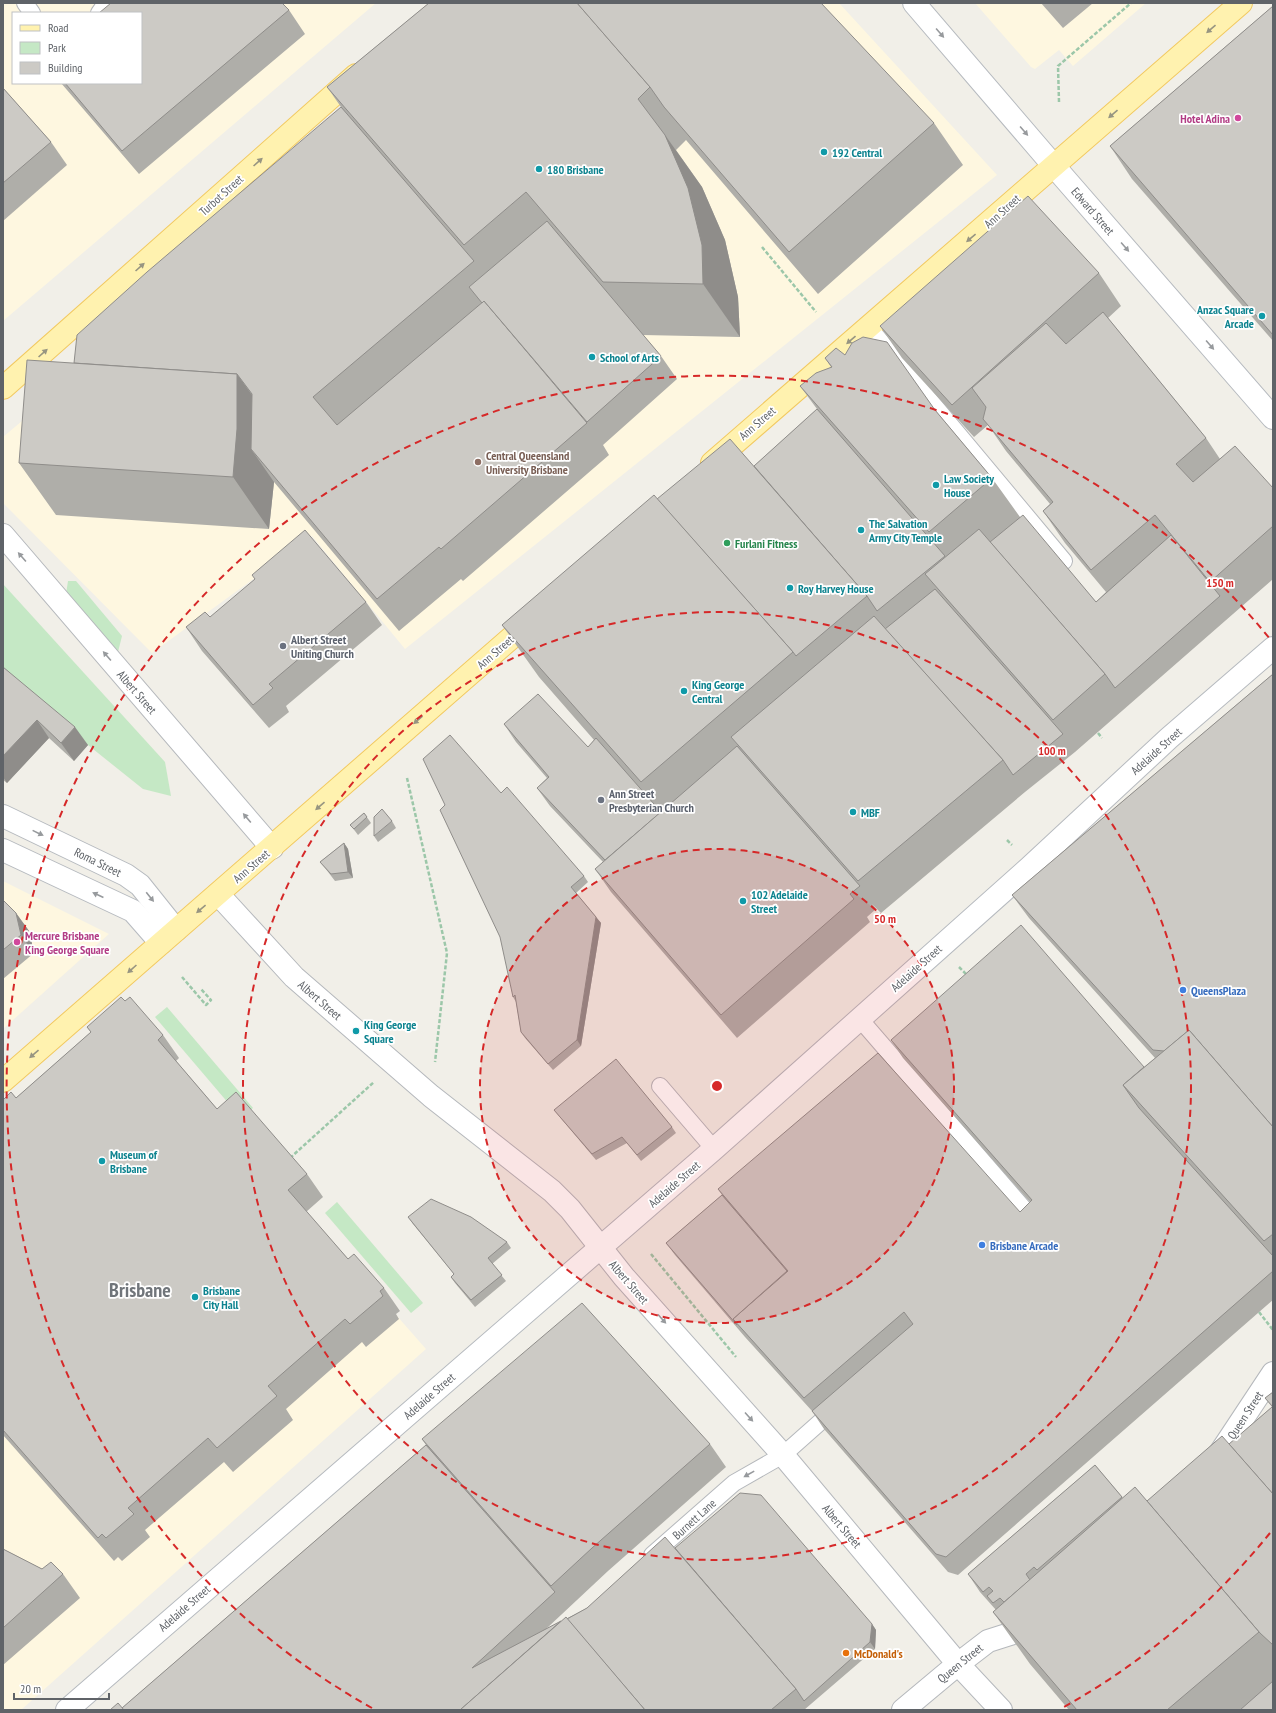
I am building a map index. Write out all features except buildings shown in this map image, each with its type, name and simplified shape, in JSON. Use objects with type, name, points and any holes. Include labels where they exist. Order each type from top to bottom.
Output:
[{"type":"main road","name":"Ann Street","points":[[700,473],[1241,3]]},
{"type":"main road","name":"Turbot Street","points":[[3,388],[373,60]]},
{"type":"main road","name":"Ann Street","points":[[3,1081],[549,605]]},
{"type":"street","name":"Edward Street","points":[[914,3],[1273,418]]},
{"type":"street","name":"Albert Street","points":[[3,535],[272,848]]},
{"type":"street","name":"Adelaide Street","points":[[67,1710],[714,1149],[859,1018],[1029,868],[1169,738],[1273,648]]},
{"type":"street","name":"Roma Street","points":[[3,816],[126,876],[140,885],[168,936]]},
{"type":"street","points":[[3,850],[134,911],[168,936]]},
{"type":"street","name":"Albert Street","points":[[218,894],[294,977],[431,1096],[552,1191],[570,1209],[624,1277],[783,1455],[958,1664],[1001,1710]]},
{"type":"street","name":"Queen Street","points":[[1198,1478],[1218,1456],[1273,1373]]},
{"type":"street","name":"Queen Street","points":[[903,1710],[988,1641],[1010,1634],[1050,1614]]},
{"type":"lane","points":[[24,3],[31,12]]},
{"type":"lane","points":[[100,12],[106,3]]},
{"type":"lane","points":[[868,326],[1025,525],[1064,561]]},
{"type":"lane","points":[[859,1018],[1031,1217]]},
{"type":"lane","points":[[660,1086],[714,1149]]},
{"type":"lane","name":"Burnett Lane","points":[[639,1567],[734,1483],[783,1455],[850,1397]]},
{"type":"path","points":[[1059,102],[1058,66],[1130,3]]},
{"type":"path","points":[[762,247],[816,312]]},
{"type":"path","points":[[1098,733],[1102,738]]},
{"type":"path","points":[[407,778],[447,953],[431,1096]]},
{"type":"path","points":[[958,965],[972,980]]},
{"type":"path","points":[[182,977],[206,1005],[211,1000],[201,989]]},
{"type":"path","points":[[290,1159],[394,1064]]},
{"type":"path","points":[[1259,1312],[1273,1330]]},
{"type":"shaded area","points":[[3,3],[376,3],[3,321]]},
{"type":"shaded area","points":[[519,3],[839,3],[997,175],[405,649],[312,536],[152,653],[3,503],[3,437]]},
{"type":"shaded area","points":[[975,3],[1146,3],[1073,66],[1059,50],[1035,69],[1031,67]]},
{"type":"shaded area","points":[[3,881],[109,934],[3,1029]]},
{"type":"shaded area","name":"Brisbane City Hall","points":[[128,1010],[426,1349],[21,1710],[3,1710],[3,1117]]},
{"type":"green space","points":[[68,581],[76,581],[122,636],[118,652],[66,594]]},
{"type":"green space","points":[[3,584],[165,762],[171,796],[143,789],[3,674]]},
{"type":"green space","points":[[167,1007],[253,1108],[241,1118],[155,1017]]},
{"type":"green space","points":[[337,1202],[423,1303],[411,1313],[325,1213]]},
{"type":"place","name":"Hotel Adina","points":[[1238,118]]},
{"type":"place","name":"192 Central","points":[[824,152]]},
{"type":"place","name":"180 Brisbane","points":[[539,169]]},
{"type":"place","name":"Anzac Square Arcade","points":[[1262,316]]},
{"type":"place","name":"School of Arts","points":[[592,357]]},
{"type":"place","name":"Central Queensland University Brisbane","points":[[478,462]]},
{"type":"place","name":"Law Society House","points":[[936,485]]},
{"type":"place","name":"The Salvation Army City Temple","points":[[861,530]]},
{"type":"place","name":"Furlani Fitness","points":[[727,543]]},
{"type":"place","name":"Roy Harvey House","points":[[790,588]]},
{"type":"place","name":"Albert Street Uniting Church","points":[[283,646]]},
{"type":"place","name":"King George Central","points":[[684,691]]},
{"type":"place","name":"Ann Street Presbyterian Church","points":[[601,800]]},
{"type":"place","name":"MBF","points":[[853,812]]},
{"type":"place","name":"102 Adelaide Street","points":[[743,901]]},
{"type":"place","name":"Mercure Brisbane King George Square","points":[[17,942]]},
{"type":"place","name":"QueensPlaza","points":[[1183,990]]},
{"type":"place","name":"King George Square","points":[[356,1031]]},
{"type":"place","name":"Museum of Brisbane","points":[[102,1161]]},
{"type":"place","name":"Brisbane Arcade","points":[[982,1245]]},
{"type":"place","name":"Brisbane City Hall","points":[[195,1297]]},
{"type":"place","name":"McDonald's","points":[[846,1653]]},
{"type":"district","name":"Brisbane","points":[[140,1290]]}]
